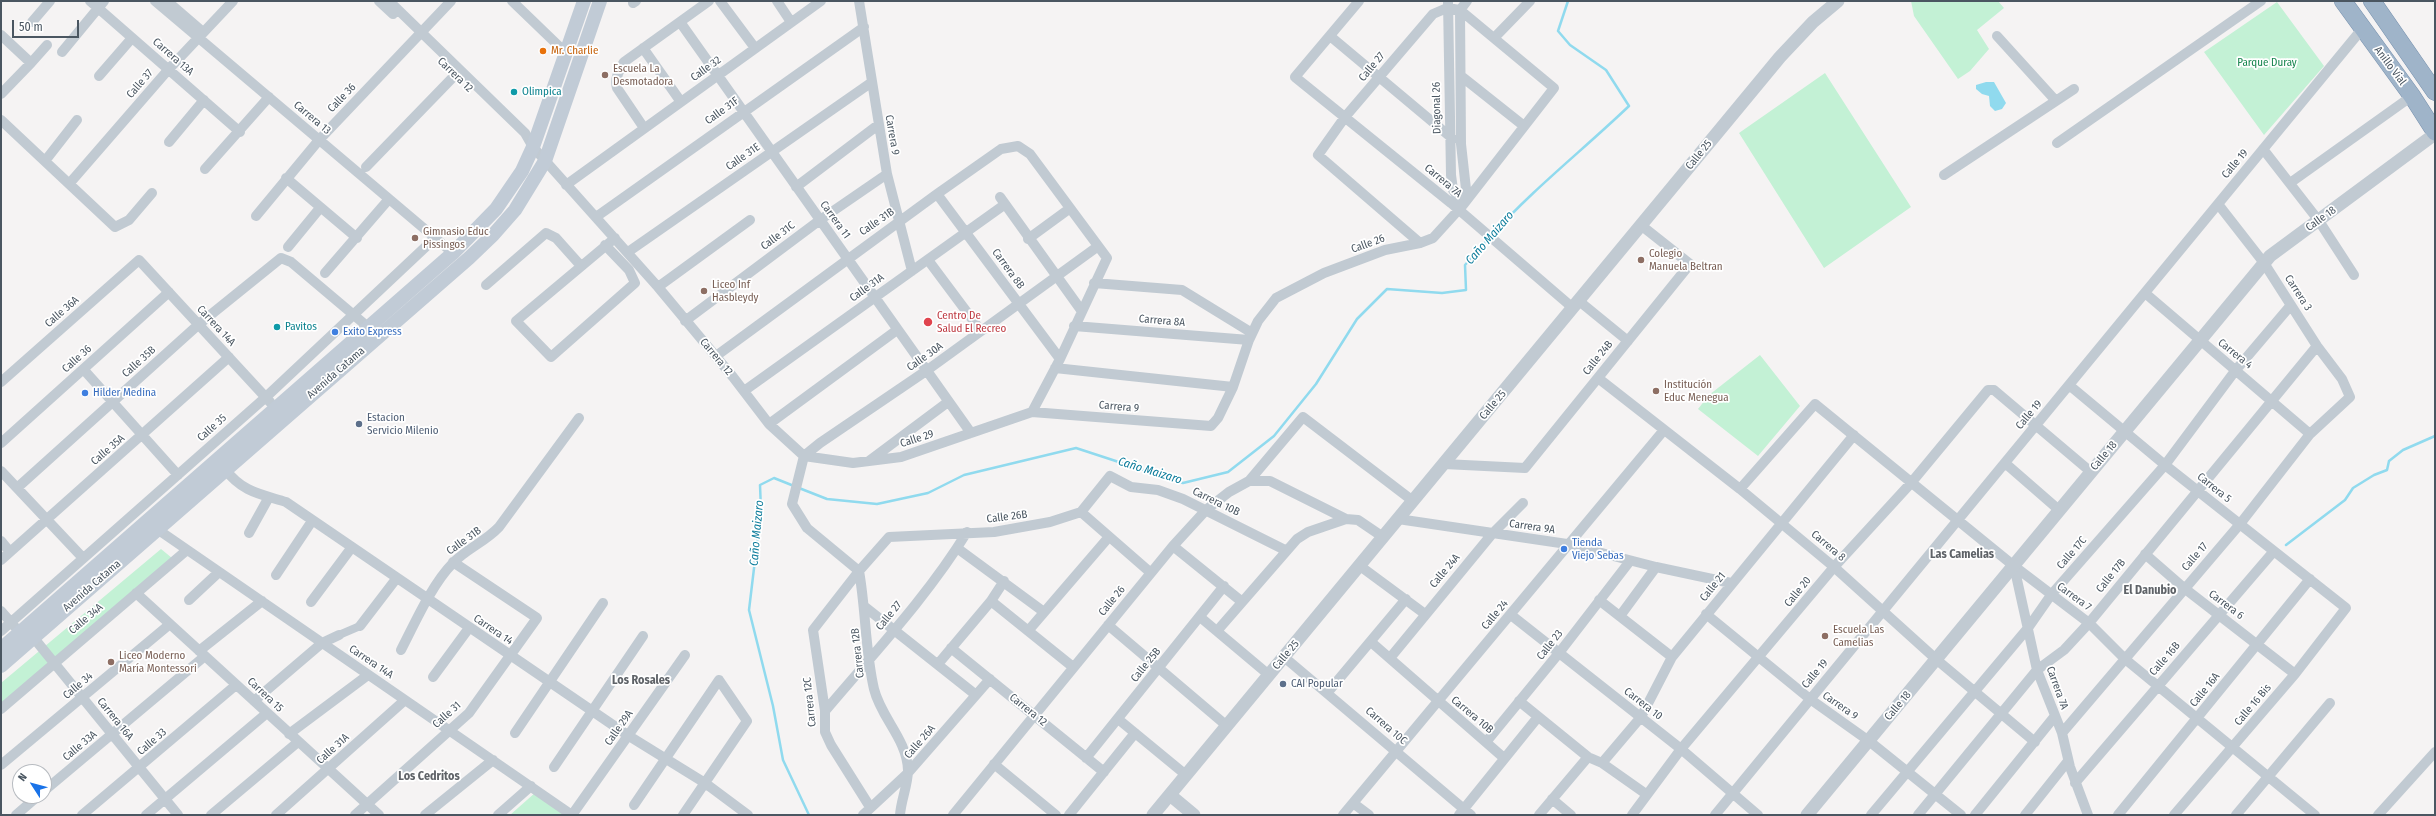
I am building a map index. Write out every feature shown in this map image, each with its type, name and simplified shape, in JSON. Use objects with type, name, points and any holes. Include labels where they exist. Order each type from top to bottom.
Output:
[{"type":"highway","name":"Anillo Vial","points":[[2343,1],[2412,96],[2435,133]]},
{"type":"highway","name":"Anillo Vial","points":[[2372,1],[2435,92]]},
{"type":"main road","name":"Avenida Catama","points":[[1,649],[15,628],[276,408],[475,232],[501,203],[522,171],[533,147],[584,1]]},
{"type":"main road","name":"Avenida Catama","points":[[1,666],[157,528],[481,247],[515,210],[545,162],[600,1]]},
{"type":"street","points":[[32,22],[50,1]]},
{"type":"street","name":"Carrera 13A","points":[[90,1],[101,4],[132,38],[240,132]]},
{"type":"street","name":"Carrera 13","points":[[155,1],[201,35]]},
{"type":"street","name":"Carrera 13","points":[[166,1],[269,97],[453,253]]},
{"type":"street","name":"Calle 37","points":[[69,184],[168,70],[233,1]]},
{"type":"street","name":"Calle 36","points":[[256,216],[319,140],[451,1]]},
{"type":"street","points":[[512,1],[566,53]]},
{"type":"street","points":[[644,128],[616,86],[618,74],[624,62],[710,1]]},
{"type":"street","points":[[720,1],[756,48]]},
{"type":"street","points":[[777,1],[792,22]]},
{"type":"street","name":"Calle 32","points":[[566,185],[821,1]]},
{"type":"street","name":"Carrera 9","points":[[859,1],[887,174],[912,271]]},
{"type":"street","points":[[1359,1],[1330,36],[1449,136],[1461,144]]},
{"type":"street","points":[[1463,204],[1460,10],[1467,1]]},
{"type":"street","points":[[1448,4],[1460,10],[1495,37],[1530,1]]},
{"type":"street","name":"Calle 25","points":[[1153,815],[1642,226],[1780,57],[1813,22],[1838,1]]},
{"type":"street","points":[[2057,143],[2261,1]]},
{"type":"street","name":"Carrera 12","points":[[383,2],[524,133],[545,162],[628,252],[658,287],[685,321],[716,356],[769,424],[804,456]]},
{"type":"street","points":[[62,52],[101,4]]},
{"type":"street","name":"Calle 27","points":[[1420,243],[1318,155],[1345,117],[1433,14],[1448,4]]},
{"type":"street","name":"Diagonal 26","points":[[1448,4],[1449,136],[1453,190],[1463,204]]},
{"type":"street","name":"Carrera 11","points":[[680,22],[796,187],[848,257],[874,298],[970,433]]},
{"type":"street","name":"Calle 31F","points":[[596,217],[743,111],[864,28]]},
{"type":"street","name":"Calle 19","points":[[1714,815],[2362,29]]},
{"type":"street","points":[[1,35],[31,62]]},
{"type":"street","name":"Carrera 7A","points":[[1330,36],[1295,77],[1345,117],[1463,204],[1480,228],[1514,258],[1628,341]]},
{"type":"street","points":[[1997,36],[2056,101]]},
{"type":"street","name":"Calle 26","points":[[1204,427],[1215,423],[1233,388],[1251,336],[1268,307],[1276,298],[1292,288],[1324,273],[1385,250],[1420,243],[1433,238],[1463,204],[1554,88],[1495,37]]},
{"type":"street","points":[[99,76],[132,38]]},
{"type":"street","points":[[1,94],[47,45]]},
{"type":"street","points":[[643,48],[681,102]]},
{"type":"street","points":[[366,167],[457,72]]},
{"type":"street","points":[[1461,76],[1524,126]]},
{"type":"street","name":"Calle 31E","points":[[628,252],[872,82]]},
{"type":"street","points":[[1944,175],[2074,89]]},
{"type":"street","points":[[2290,183],[2412,96]]},
{"type":"street","points":[[205,169],[240,132],[269,97]]},
{"type":"street","points":[[169,142],[204,100]]},
{"type":"street","points":[[1,120],[115,227],[129,220],[152,193]]},
{"type":"street","points":[[45,161],[77,120]]},
{"type":"street","points":[[796,187],[878,125]]},
{"type":"street","name":"Calle 18","points":[[1807,815],[1937,660],[2199,340],[2270,256],[2319,221],[2435,133]]},
{"type":"street","name":"Calle 31B","points":[[716,356],[848,257],[1001,150],[1011,146],[1018,146],[1030,154],[1069,209]]},
{"type":"street","points":[[2263,149],[2319,221],[2354,275]]},
{"type":"street","name":"Calle 31C","points":[[685,321],[820,220],[887,174]]},
{"type":"street","points":[[286,178],[357,238]]},
{"type":"street","name":"Carrera 8B","points":[[937,194],[1019,304],[1057,364]]},
{"type":"street","points":[[326,274],[389,199]]},
{"type":"street","name":"Calle 31A","points":[[744,391],[928,260],[966,232],[1002,201],[1028,239]]},
{"type":"street","name":"Carrera 3","points":[[2218,204],[2264,263],[2317,346],[2342,379],[2350,395],[2349,399]]},
{"type":"street","points":[[288,247],[320,208]]},
{"type":"street","points":[[1032,412],[1057,364],[1081,310],[1107,258],[1069,209],[1028,239],[1081,310]]},
{"type":"street","points":[[658,287],[750,220]]},
{"type":"street","name":"Calle 24B","points":[[1444,464],[1525,468],[1690,264],[1642,226]]},
{"type":"street","points":[[486,285],[546,233],[556,238],[581,266]]},
{"type":"street","name":"Calle 35","points":[[1,631],[15,628],[83,558],[266,397],[435,238]]},
{"type":"street","points":[[605,245],[629,270],[635,278],[635,283],[551,357],[516,321],[605,245],[615,238]]},
{"type":"street","name":"Calle 30A","points":[[804,456],[820,443],[926,371],[1097,247]]},
{"type":"street","name":"Calle 35B","points":[[17,488],[198,325],[281,258],[291,262],[354,315]]},
{"type":"street","name":"Carrera 14A","points":[[139,260],[276,408]]},
{"type":"street","name":"Calle 36A","points":[[1,382],[139,260]]},
{"type":"street","points":[[928,260],[981,331]]},
{"type":"street","points":[[1094,283],[1182,290],[1251,336]]},
{"type":"street","name":"Calle 36","points":[[1,443],[169,292]]},
{"type":"street","name":"Carrera 4","points":[[2145,293],[2199,340],[2273,400],[2310,434]]},
{"type":"street","name":"Calle 17C","points":[[1871,815],[2028,628],[2051,595],[2165,465],[2235,370],[2291,305]]},
{"type":"street","points":[[354,315],[368,327]]},
{"type":"street","name":"Carrera 8A","points":[[1074,326],[1251,336]]},
{"type":"street","points":[[769,424],[897,330]]},
{"type":"street","name":"Calle 17B","points":[[1918,815],[2037,670],[2064,650],[2089,623],[2317,346]]},
{"type":"street","name":"Calle 35A","points":[[1,560],[229,358]]},
{"type":"street","points":[[1057,364],[1233,388]]},
{"type":"street","points":[[84,370],[111,403],[178,475]]},
{"type":"street","name":"Carrera 8","points":[[1598,378],[1740,489],[1834,567],[1937,660],[2035,742]]},
{"type":"street","name":"Carrera 5","points":[[2069,385],[2165,465],[2199,490],[2346,608]]},
{"type":"street","name":"Calle 20","points":[[1632,815],[1646,794],[1681,749],[1834,567],[1911,483],[1988,390],[1994,390],[2036,426]]},
{"type":"street","name":"Calle 17","points":[[2062,733],[2240,524],[2310,434],[2349,399]]},
{"type":"street","points":[[867,462],[948,402]]},
{"type":"street","name":"Carrera 7","points":[[1740,489],[1815,404],[1957,521],[2089,623],[2125,659],[2268,777],[2303,812],[2315,815]]},
{"type":"street","name":"Carrera 9","points":[[1032,412],[1204,427]]},
{"type":"street","name":"Calle 29","points":[[804,456],[840,462],[867,462],[914,454],[1032,412]]},
{"type":"street","name":"Calle 26","points":[[956,814],[994,764],[1173,546],[1206,510],[1229,492],[1249,481],[1303,417],[1413,501]]},
{"type":"street","name":"Calle 31B","points":[[401,650],[427,600],[453,562],[488,539],[499,527],[579,418]]},
{"type":"street","points":[[2036,426],[2091,472]]},
{"type":"street","name":"Calle 24","points":[[1343,815],[1511,615],[1567,544],[1664,430]]},
{"type":"street","name":"Calle 21","points":[[1602,763],[1641,717],[1672,657],[1731,583],[1854,435]]},
{"type":"street","points":[[804,456],[800,467],[792,504],[807,528],[859,571]]},
{"type":"street","points":[[2005,463],[2059,510]]},
{"type":"street","name":"Carrera 14","points":[[225,469],[235,483],[253,492],[286,502],[396,579],[629,736],[705,784],[743,814]]},
{"type":"street","points":[[1,471],[48,519],[83,558]]},
{"type":"street","name":"Carrera 10B","points":[[1081,512],[1110,476],[1131,487],[1158,490],[1206,510],[1285,550]]},
{"type":"street","points":[[1249,481],[1270,481],[1346,519],[1358,520],[1383,537]]},
{"type":"street","points":[[249,533],[269,497]]},
{"type":"street","name":"Calle 24A","points":[[1390,658],[1492,534],[1509,520],[1523,503]]},
{"type":"street","points":[[1081,512],[1108,538],[1151,573]]},
{"type":"street","name":"Calle 26B","points":[[859,571],[889,536],[994,532],[1032,527],[1081,512]]},
{"type":"street","points":[[1217,631],[1285,550],[1308,532],[1346,519]]},
{"type":"street","name":"Carrera 9A","points":[[1398,519],[1567,544],[1630,561],[1731,583]]},
{"type":"street","points":[[276,575],[312,520]]},
{"type":"street","name":"Carrera 14A","points":[[157,528],[572,815]]},
{"type":"street","name":"Calle 27","points":[[825,711],[895,630],[958,548],[967,532]]},
{"type":"street","points":[[1028,630],[1108,538]]},
{"type":"street","points":[[1,541],[10,552]]},
{"type":"street","points":[[1173,546],[1241,601]]},
{"type":"street","points":[[311,602],[352,547]]},
{"type":"street","points":[[958,548],[1044,612]]},
{"type":"street","name":"Calle 34A","points":[[1,709],[54,662],[187,550]]},
{"type":"street","name":"Calle 16B","points":[[2075,783],[2274,551]]},
{"type":"street","name":"Carrera 6","points":[[2145,554],[2184,588],[2220,614],[2295,674]]},
{"type":"street","name":"Calle 23","points":[[1486,742],[1559,653],[1630,561]]},
{"type":"street","name":"Calle 31","points":[[355,815],[448,730],[469,713],[537,618],[453,562]]},
{"type":"street","points":[[1360,566],[1425,614]]},
{"type":"street","name":"Carrera 7A","points":[[2014,566],[2037,670],[2062,733],[2068,761],[2088,815]]},
{"type":"street","points":[[1620,616],[1656,567]]},
{"type":"street","name":"Carrera 12B","points":[[859,571],[865,606],[869,659],[877,700],[901,743],[907,761],[907,774]]},
{"type":"street","name":"Carrera 12C","points":[[859,571],[813,630],[825,711],[824,725],[828,738],[870,807]]},
{"type":"street","points":[[189,600],[219,572]]},
{"type":"street","points":[[254,701],[322,643],[360,626],[396,579]]},
{"type":"street","name":"Calle 16A","points":[[2118,815],[2310,579]]},
{"type":"street","points":[[938,664],[991,601],[1004,581]]},
{"type":"street","name":"Calle 25B","points":[[1086,758],[1224,586]]},
{"type":"street","name":"Carrera 15","points":[[136,593],[379,815]]},
{"type":"street","points":[[1328,692],[1406,599]]},
{"type":"street","points":[[1599,600],[1672,657]]},
{"type":"street","name":"Calle 33A","points":[[52,784],[112,734],[262,601]]},
{"type":"street","points":[[991,601],[1073,667]]},
{"type":"street","points":[[515,733],[603,602]]},
{"type":"street","points":[[865,606],[976,695]]},
{"type":"street","name":"Calle 16 Bis","points":[[2174,815],[2295,674],[2346,608]]},
{"type":"street","points":[[1,611],[15,628]]},
{"type":"street","name":"Carrera 9","points":[[1706,614],[1810,699],[1869,741],[1961,815]]},
{"type":"street","name":"Carrera 10","points":[[1511,615],[1681,749],[1758,815]]},
{"type":"street","points":[[1200,617],[1269,675]]},
{"type":"street","name":"Calle 34","points":[[1,766],[170,624]]},
{"type":"street","points":[[1108,625],[1227,726]]},
{"type":"street","points":[[433,677],[469,628]]},
{"type":"street","points":[[554,766],[643,636]]},
{"type":"street","name":"Carrera 16A","points":[[33,637],[178,815]]},
{"type":"street","name":"Carrera 10B","points":[[1371,642],[1504,758]]},
{"type":"street","name":"Carrera 12","points":[[951,648],[1104,772]]},
{"type":"street","name":"Calle 29A","points":[[572,815],[629,736],[684,655]]},
{"type":"street","name":"Carrera 10C","points":[[1284,657],[1328,692],[1464,813]]},
{"type":"street","points":[[289,734],[368,675]]},
{"type":"street","name":"Calle 26A","points":[[863,815],[907,774],[990,679]]},
{"type":"street","points":[[634,805],[719,680],[747,721],[683,815]]},
{"type":"street","name":"Calle 33","points":[[82,815],[140,768],[236,685]]},
{"type":"street","name":"Calle 31A","points":[[276,815],[405,700]]},
{"type":"street","points":[[1519,701],[1588,757],[1602,763],[1646,794]]},
{"type":"street","points":[[2236,815],[2330,703]]},
{"type":"street","points":[[146,815],[267,713]]},
{"type":"street","points":[[1975,815],[2055,716]]},
{"type":"street","points":[[1464,813],[1504,758],[1538,717]]},
{"type":"street","points":[[1118,719],[1186,775]]},
{"type":"street","points":[[1069,815],[1135,734]]},
{"type":"street","points":[[211,815],[298,742]]},
{"type":"street","points":[[2378,815],[2435,752]]},
{"type":"street","points":[[1539,815],[1588,757]]},
{"type":"street","points":[[425,815],[493,760]]},
{"type":"street","points":[[2025,815],[2068,761]]},
{"type":"street","points":[[994,764],[1056,815]]},
{"type":"street","points":[[900,815],[907,774]]},
{"type":"street","points":[[498,815],[531,786]]},
{"type":"street","points":[[1170,795],[1194,815]]},
{"type":"street","points":[[1552,799],[1571,815]]},
{"type":"street","points":[[1353,803],[1369,815]]},
{"type":"street","points":[[16,815],[29,804]]},
{"type":"green space","points":[[1911,1],[1998,1],[2004,8],[1977,30],[1989,49],[1970,71],[1958,79],[1914,16]]},
{"type":"green space","name":"Parque Duray","points":[[2277,2],[2324,66],[2264,135],[2204,52]]},
{"type":"green space","points":[[1825,73],[1911,207],[1824,268],[1739,133]]},
{"type":"green space","points":[[1760,355],[1800,406],[1758,456],[1698,409],[1709,395]]},
{"type":"green space","points":[[161,549],[172,558],[1,704],[1,683]]},
{"type":"green space","points":[[536,792],[570,815],[510,815]]},
{"type":"water","points":[[1986,82],[1994,82],[2006,103],[2002,109],[1995,111],[1990,106],[1989,96],[1982,94],[1976,89],[1976,85]]},
{"type":"waterway","name":"Caño Maizaro","points":[[1491,236],[1524,202],[1629,106],[1606,70],[1570,45],[1558,31],[1568,1]]},
{"type":"waterway","name":"Caño Maizaro","points":[[799,488],[827,499],[877,504],[928,493],[964,475],[1076,448],[1183,483],[1228,472],[1274,436],[1316,384],[1357,319],[1387,289],[1442,293],[1466,290],[1465,265],[1488,239]]},
{"type":"waterway","points":[[2286,545],[2345,500],[2353,488],[2374,475],[2387,470],[2389,461],[2403,450],[2435,436]]},
{"type":"waterway","name":"Caño Maizaro","points":[[794,486],[774,478],[760,485],[761,510],[749,610],[773,706],[783,760],[809,815]]},
{"type":"place","name":"Mr. Charlie","points":[[543,51]]},
{"type":"place","name":"Escuela La Desmotadora","points":[[605,75]]},
{"type":"place","name":"Olimpica","points":[[514,92]]},
{"type":"place","name":"Gimnasio Educ Pissingos","points":[[415,238]]},
{"type":"place","name":"Colegio Manuela Beltran","points":[[1641,260]]},
{"type":"place","name":"Liceo Inf Hasbleydy","points":[[704,291]]},
{"type":"place","name":"Centro De Salud El Recreo","points":[[928,322]]},
{"type":"place","name":"Pavitos","points":[[277,327]]},
{"type":"place","name":"Exito Express","points":[[335,332]]},
{"type":"place","name":"Institución Educ Menegua","points":[[1656,391]]},
{"type":"place","name":"Hilder Medina","points":[[85,393]]},
{"type":"place","name":"Estacion Servicio Milenio","points":[[359,424]]},
{"type":"place","name":"Tienda Viejo Sebas","points":[[1564,549]]},
{"type":"place","name":"Escuela Las Camelias","points":[[1825,636]]},
{"type":"place","name":"Liceo Moderno María Montessori","points":[[111,662]]},
{"type":"place","name":"CAI Popular","points":[[1283,684]]},
{"type":"district","name":"Las Camelias","points":[[1962,555]]},
{"type":"district","name":"El Danubio","points":[[2150,591]]},
{"type":"district","name":"Los Rosales","points":[[641,681]]},
{"type":"district","name":"Los Cedritos","points":[[429,777]]}]
